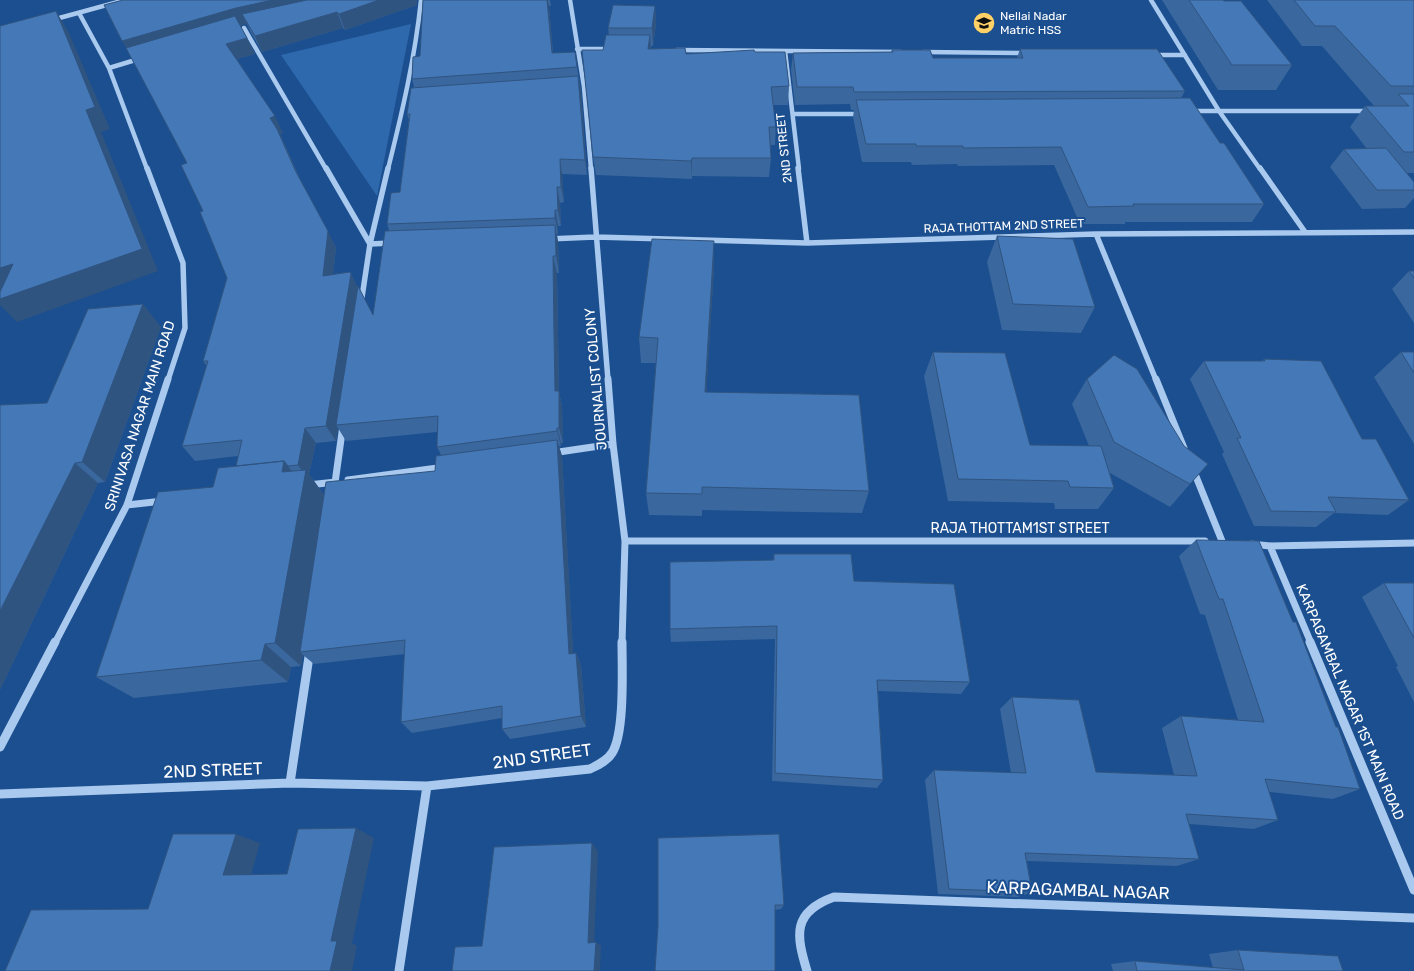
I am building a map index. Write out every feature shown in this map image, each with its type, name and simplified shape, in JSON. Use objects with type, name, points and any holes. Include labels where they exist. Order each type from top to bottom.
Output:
[{"type":"street","points":[[43,22],[125,0]]},
{"type":"street","points":[[360,313],[370,244],[405,100],[417,39],[421,0]]},
{"type":"street","name":"JOURNALIST COLONY","points":[[570,0],[584,87],[613,444],[625,540],[620,728],[612,756]]},
{"type":"street","points":[[1151,0],[1219,111],[1306,232]]},
{"type":"street","name":"SRINIVASA NAGAR MAIN ROAD","points":[[0,747],[127,505],[185,328],[183,264],[109,68],[79,13]]},
{"type":"street","points":[[237,30],[252,26]]},
{"type":"street","points":[[244,28],[370,244]]},
{"type":"street","points":[[577,48],[616,49]]},
{"type":"street","points":[[670,50],[905,52]]},
{"type":"street","name":"2ND STREET","points":[[785,51],[807,243]]},
{"type":"street","points":[[913,52],[1033,54]]},
{"type":"street","points":[[1145,55],[1185,55]]},
{"type":"street","points":[[109,68],[146,57]]},
{"type":"street","points":[[576,88],[584,87]]},
{"type":"street","points":[[405,100],[413,100]]},
{"type":"street","points":[[1180,111],[1375,111]]},
{"type":"street","points":[[793,114],[872,114]]},
{"type":"street","name":"RAJA THOTTAM 2ND STREET","points":[[541,239],[595,237],[807,243],[1096,234],[1414,232]]},
{"type":"street","points":[[1096,234],[1186,453]]},
{"type":"street","points":[[370,244],[401,243]]},
{"type":"street","points":[[333,497],[344,420]]},
{"type":"street","points":[[546,454],[613,444]]},
{"type":"street","name":"RAJA THOTTAM1ST STREET","points":[[625,540],[1225,541],[1189,461]]},
{"type":"street","points":[[296,486],[452,466]]},
{"type":"street","points":[[127,505],[173,500]]},
{"type":"street","points":[[1243,543],[1270,546],[1414,543]]},
{"type":"street","name":"KARPAGAMBAL NAGAR 1ST MAIN ROAD","points":[[1270,546],[1414,890]]},
{"type":"street","points":[[290,783],[311,644]]},
{"type":"street","name":"2ND STREET","points":[[0,794],[290,783],[427,786],[590,769],[601,764],[612,756]]},
{"type":"street","points":[[399,971],[427,786]]},
{"type":"street","name":"KARPAGAMBAL NAGAR","points":[[807,971],[799,937],[802,924],[814,905],[834,897],[1414,918]]},
{"type":"shaded area","points":[[411,24],[377,196],[281,55]]},
{"type":"building","points":[[123,0],[273,0],[236,8],[122,41],[104,5]]},
{"type":"building","points":[[307,0],[379,0],[339,14],[337,12],[255,36],[242,14]]},
{"type":"building","points":[[423,0],[547,0],[552,53],[575,52],[577,67],[412,79],[413,57],[420,56]]},
{"type":"building","points":[[1189,0],[1241,1],[1292,65],[1232,65]]},
{"type":"building","points":[[1294,0],[1414,0],[1414,86],[1391,86],[1335,26],[1315,26]]},
{"type":"building","points":[[613,5],[655,6],[652,28],[608,28]]},
{"type":"building","points":[[56,11],[95,107],[86,110],[142,249],[0,299],[0,292],[13,264],[0,268],[0,26]]},
{"type":"building","points":[[235,16],[247,38],[226,44],[275,116],[270,118],[277,129],[296,172],[328,231],[323,276],[350,272],[351,274],[326,426],[305,428],[298,465],[288,466],[284,461],[236,466],[242,440],[182,446],[208,361],[203,361],[227,278],[200,212],[203,211],[181,165],[187,163],[126,48]]},
{"type":"building","points":[[606,35],[650,35],[648,49],[685,48],[686,54],[754,50],[755,52],[785,52],[789,86],[771,87],[776,127],[769,127],[771,158],[692,158],[691,161],[593,157],[582,50],[603,50]]},
{"type":"building","points":[[1020,49],[1157,49],[1185,91],[854,92],[853,87],[797,87],[793,53],[930,50],[933,58],[1023,58]]},
{"type":"building","points":[[578,76],[585,160],[560,159],[561,187],[557,187],[558,210],[555,210],[555,218],[387,224],[391,193],[400,192],[410,114],[407,114],[411,88]]},
{"type":"building","points":[[1398,94],[1414,94],[1414,152],[1404,152],[1365,106],[1409,106]]},
{"type":"building","points":[[1190,98],[1220,143],[1224,143],[1264,204],[1133,204],[1134,206],[1088,207],[1061,147],[963,148],[963,146],[916,146],[916,144],[866,144],[856,100]]},
{"type":"building","points":[[1386,148],[1414,182],[1414,190],[1377,190],[1344,149]]},
{"type":"building","points":[[555,225],[556,256],[553,256],[555,391],[559,391],[559,428],[557,428],[557,431],[437,447],[438,416],[336,425],[358,286],[373,315],[385,231]]},
{"type":"building","points":[[997,236],[1073,239],[1095,307],[1013,304]]},
{"type":"building","points":[[652,239],[714,241],[705,392],[859,395],[869,491],[702,487],[702,494],[646,493],[658,338],[639,337]]},
{"type":"building","points":[[1409,271],[1414,271],[1414,278]]},
{"type":"building","points":[[143,304],[82,462],[75,463],[0,611],[0,405],[47,403],[88,309]]},
{"type":"building","points":[[933,352],[1005,353],[1030,445],[1101,446],[1114,488],[1070,487],[1068,481],[958,479]]},
{"type":"building","points":[[1401,352],[1414,352],[1414,373]]},
{"type":"building","points":[[1114,355],[1137,369],[1184,446],[1208,464],[1190,484],[1114,442],[1087,379]]},
{"type":"building","points":[[1264,359],[1321,361],[1362,439],[1376,439],[1409,500],[1328,497],[1336,512],[1271,511],[1237,438],[1241,438],[1204,361],[1265,361]]},
{"type":"building","points":[[557,440],[569,654],[576,653],[581,716],[502,729],[502,706],[401,722],[405,640],[300,652],[326,482],[435,471],[436,456]]},
{"type":"building","points":[[284,461],[282,472],[306,470],[275,643],[265,644],[261,660],[96,677],[158,492],[213,487],[218,468]]},
{"type":"building","points":[[1196,540],[1259,541],[1293,622],[1296,622],[1336,727],[1338,727],[1360,789],[1265,779],[1278,820],[1186,814],[1199,859],[1025,853],[1032,892],[949,889],[934,770],[1026,773],[1012,697],[1079,700],[1096,772],[1197,776],[1181,716],[1264,722],[1223,599],[1219,599]]},
{"type":"building","points":[[774,554],[851,554],[854,581],[954,584],[970,682],[877,680],[883,780],[775,773],[777,626],[670,629],[670,562],[774,560]]},
{"type":"building","points":[[1384,583],[1414,583],[1414,638]]},
{"type":"building","points":[[356,828],[331,941],[337,941],[330,971],[5,971],[31,910],[148,909],[173,834],[236,834],[223,875],[287,874],[298,829]]},
{"type":"building","points":[[779,834],[784,905],[775,905],[775,971],[655,971],[658,926],[658,838]]},
{"type":"building","points":[[592,843],[588,943],[596,942],[594,971],[452,971],[455,947],[482,946],[494,847]]},
{"type":"building","points":[[1238,950],[1338,956],[1343,971],[1137,971],[1135,961],[1244,970]]},
{"type":"place","name":"Nellai Nadar Matric HSS","points":[[984,23]]}]
